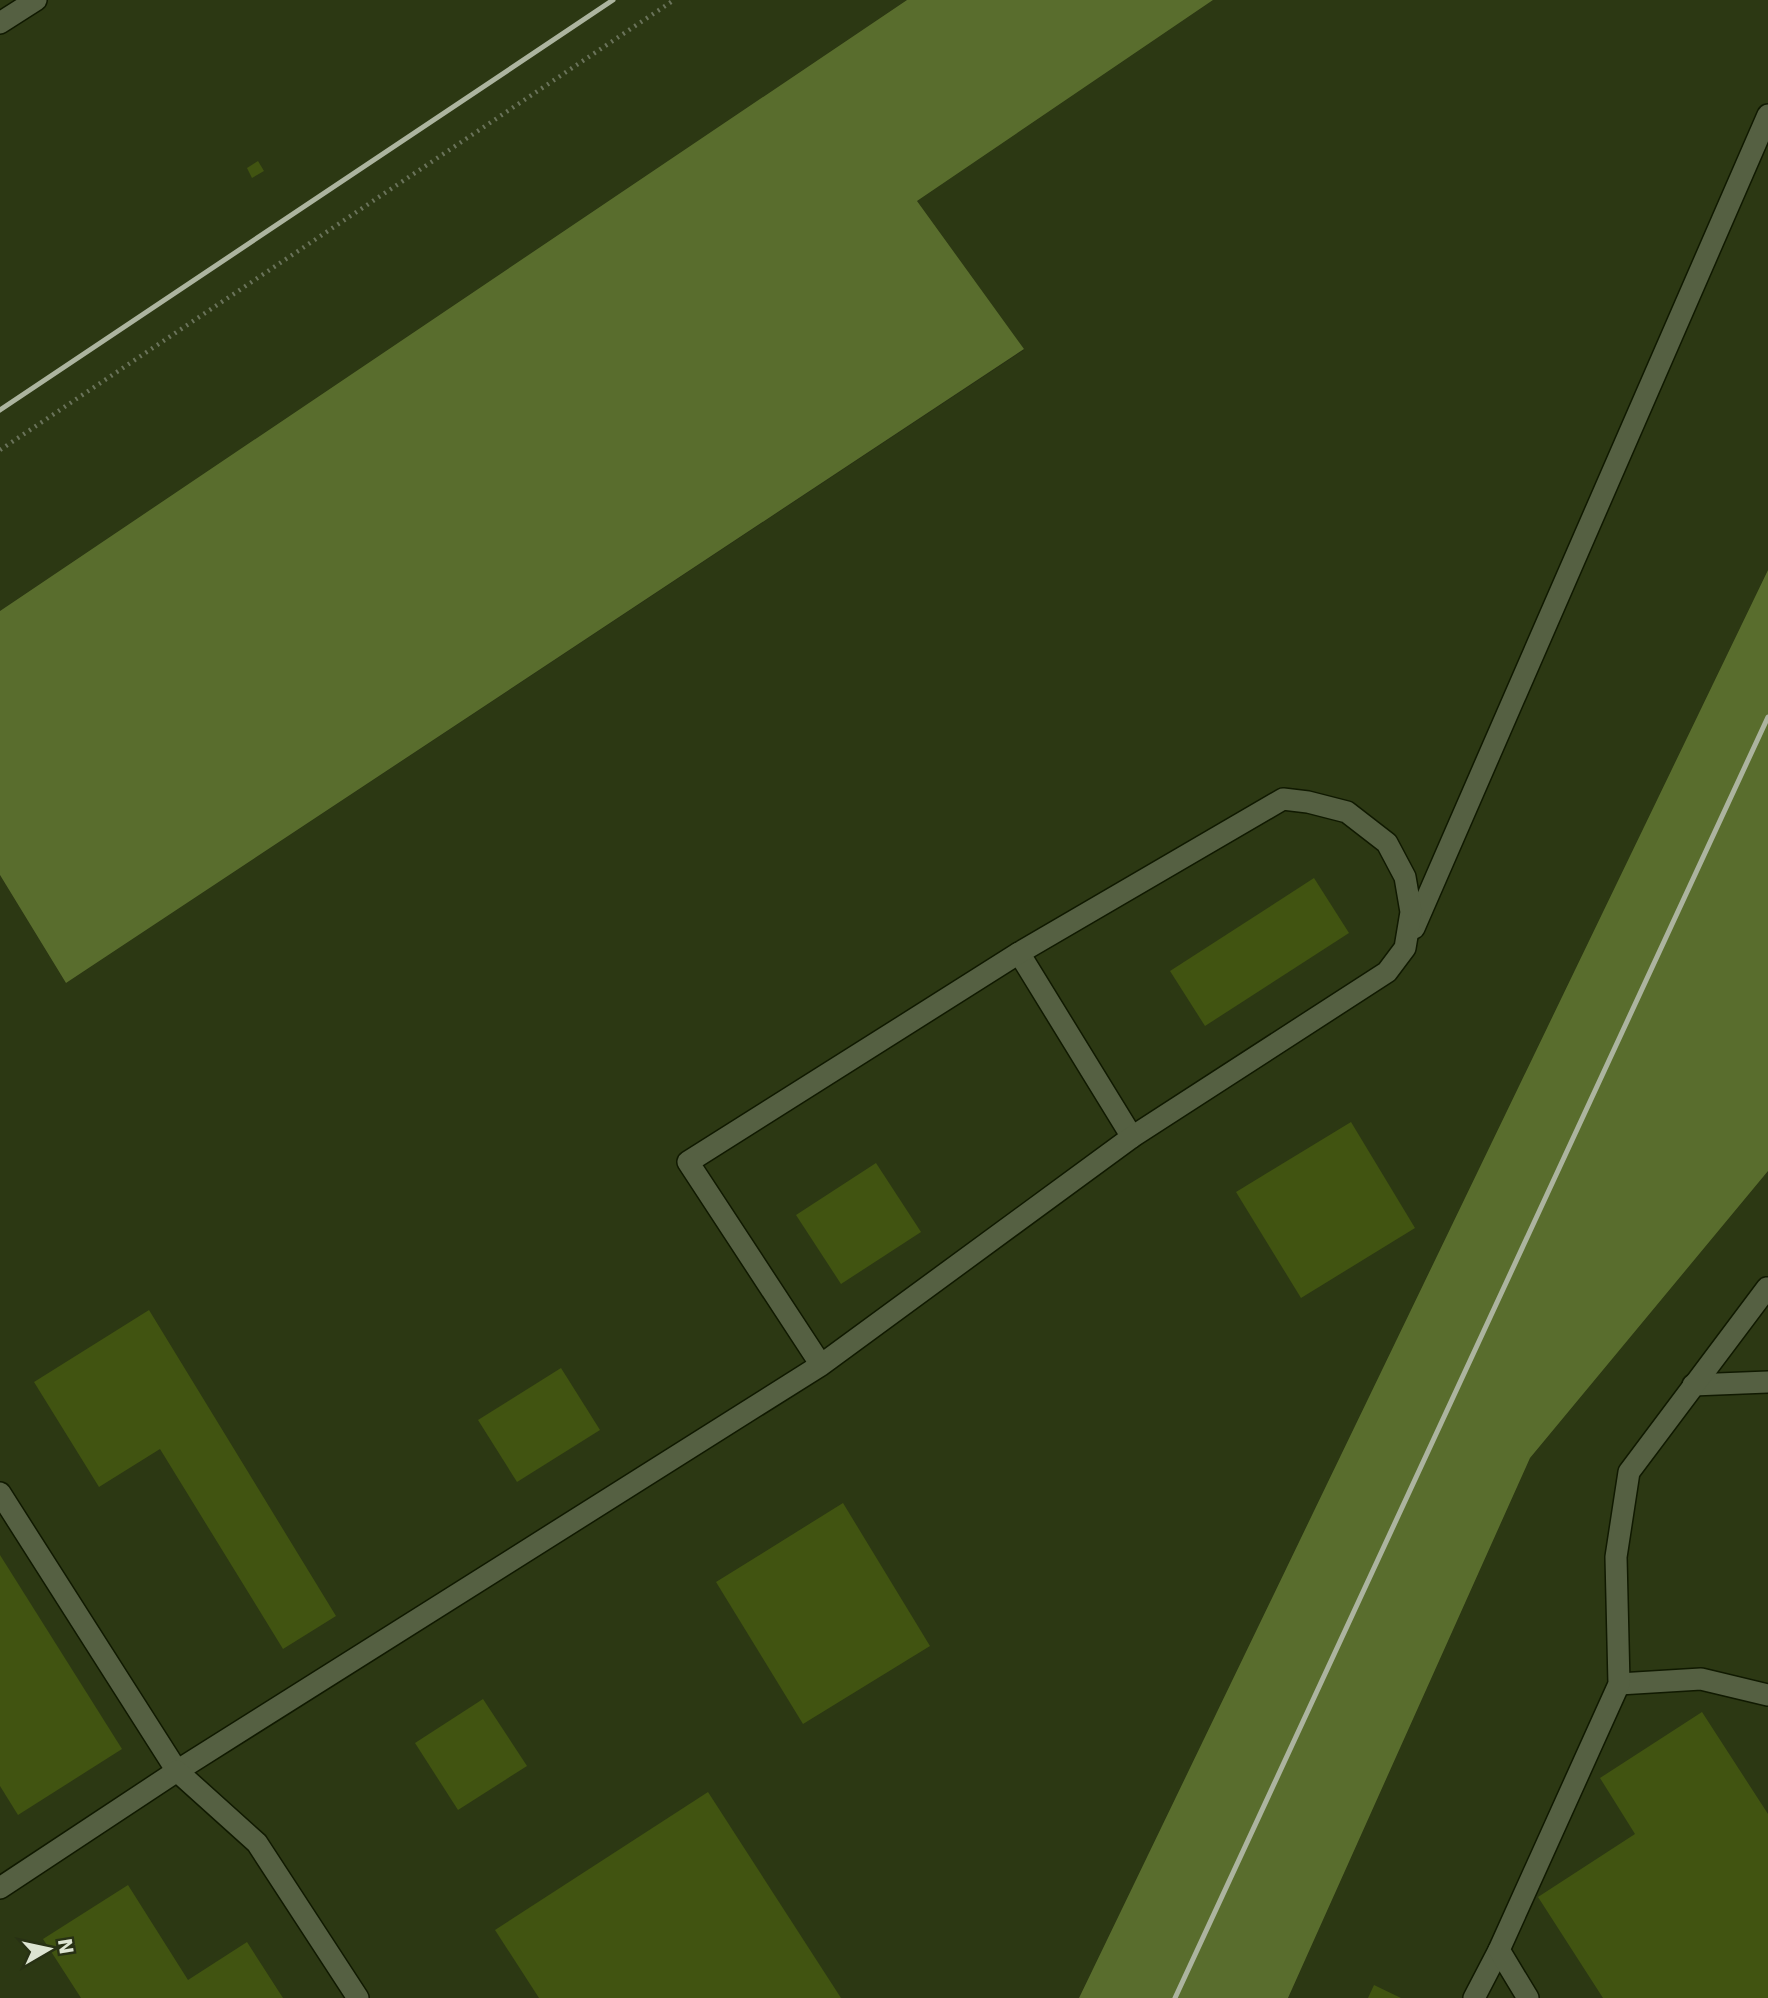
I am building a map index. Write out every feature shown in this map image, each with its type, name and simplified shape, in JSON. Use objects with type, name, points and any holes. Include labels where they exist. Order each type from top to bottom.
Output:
[{"type":"lane","points":[[0,23],[36,0]]},
{"type":"lane","points":[[0,1888],[177,1771],[821,1365],[1132,1137],[1387,972],[1405,948],[1768,115]]},
{"type":"lane","points":[[821,1365],[688,1162],[1019,953],[1283,799],[1308,802],[1347,813],[1387,844],[1405,877],[1411,912],[1405,948]]},
{"type":"lane","points":[[1019,953],[1132,1137]]},
{"type":"lane","points":[[1474,1998],[1499,1950],[1619,1684],[1616,1557],[1629,1472],[1768,1289]]},
{"type":"lane","points":[[1693,1385],[1768,1382]]},
{"type":"lane","points":[[0,1493],[177,1771],[257,1843],[358,1998]]},
{"type":"lane","points":[[1619,1684],[1701,1679],[1768,1695]]},
{"type":"lane","points":[[1499,1950],[1528,1998]]},
{"type":"path","points":[[0,450],[674,0]]},
{"type":"shaded area","points":[[0,0],[907,0],[0,611]]},
{"type":"shaded area","points":[[907,0],[1213,0],[917,201],[1024,349],[66,983],[0,875],[0,611]]},
{"type":"shaded area","points":[[1213,0],[1768,0],[1768,570],[1079,1998],[0,1998],[0,875],[66,983],[1024,350],[917,201]]},
{"type":"shaded area","points":[[1768,570],[1768,1171],[1530,1458],[1288,1998],[1079,1998]]},
{"type":"shaded area","points":[[1768,1171],[1768,1998],[1288,1998],[1530,1458]]},
{"type":"building","points":[[258,161],[264,171],[252,178],[247,168]]},
{"type":"building","points":[[1314,878],[1349,933],[1205,1026],[1170,971]]},
{"type":"building","points":[[1351,1122],[1415,1228],[1301,1298],[1236,1192]]},
{"type":"building","points":[[876,1163],[921,1232],[841,1284],[796,1215]]},
{"type":"building","points":[[149,1310],[336,1616],[283,1649],[160,1449],[99,1487],[34,1382]]},
{"type":"building","points":[[561,1368],[600,1430],[517,1482],[478,1420]]},
{"type":"building","points":[[843,1503],[930,1646],[803,1724],[716,1582]]},
{"type":"building","points":[[0,1555],[122,1749],[18,1815],[0,1786]]},
{"type":"building","points":[[483,1699],[527,1766],[458,1810],[415,1743]]},
{"type":"building","points":[[1702,1712],[1768,1814],[1768,1998],[1603,1998],[1538,1897],[1635,1834],[1600,1778]]},
{"type":"building","points":[[708,1792],[841,1998],[539,1998],[495,1930]]},
{"type":"building","points":[[128,1885],[188,1980],[247,1942],[283,1998],[81,1998],[43,1939]]},
{"type":"building","points":[[1374,1985],[1401,1998],[1368,1998]]},
{"type":"railway","points":[[0,410],[613,0]]},
{"type":"railway","points":[[1175,1998],[1768,717]]}]
